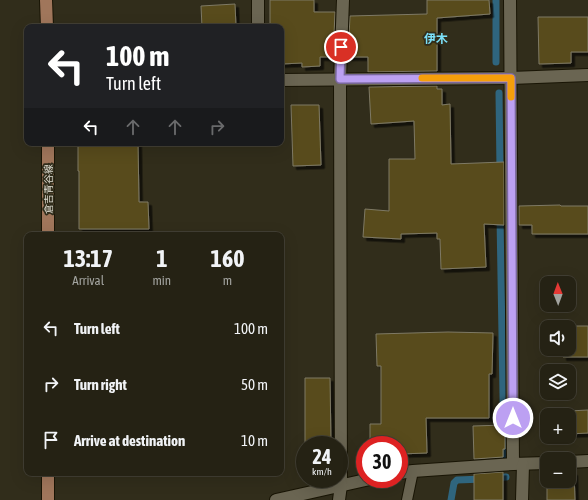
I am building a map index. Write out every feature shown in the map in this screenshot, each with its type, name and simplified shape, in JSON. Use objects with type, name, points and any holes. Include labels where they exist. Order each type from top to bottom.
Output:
[{"type":"main road","points":[[46,0],[47,24]]},
{"type":"main road","name":"倉吉青谷線","points":[[48,146],[48,232]]},
{"type":"main road","points":[[48,476],[48,500]]},
{"type":"street","points":[[258,0],[258,24]]},
{"type":"street","points":[[341,436],[340,79],[343,0]]},
{"type":"street","points":[[510,0],[518,464],[522,500]]},
{"type":"street","points":[[284,80],[511,78],[588,75]]},
{"type":"street","points":[[576,462],[588,461]]},
{"type":"street","points":[[408,472],[540,463]]},
{"type":"street","points":[[276,500],[328,488]]},
{"type":"street","points":[[339,500],[341,488]]},
{"type":"lane","points":[[407,500],[413,471]]},
{"type":"building","points":[[270,0],[314,0],[314,12],[335,12],[333,57],[320,57],[320,66],[302,67],[302,63],[284,64],[284,24],[270,24]]},
{"type":"building","points":[[427,0],[489,0],[490,14],[437,18],[437,71],[368,72],[368,57],[348,57],[350,16],[427,14]]},
{"type":"building","points":[[235,4],[236,24],[202,24],[201,6]]},
{"type":"building","points":[[538,17],[588,17],[588,52],[571,52],[571,63],[539,64]]},
{"type":"building","points":[[437,86],[437,89],[442,89],[442,105],[450,104],[451,164],[504,162],[504,225],[484,224],[486,267],[441,269],[440,239],[437,239],[437,233],[401,234],[401,239],[363,237],[365,209],[389,211],[389,159],[415,159],[414,121],[371,124],[369,87]]},
{"type":"building","points":[[291,105],[319,105],[321,165],[293,166]]},
{"type":"building","points":[[78,146],[138,146],[139,202],[148,202],[149,229],[79,229]]},
{"type":"building","points":[[519,206],[588,206],[588,234],[532,234],[532,225],[519,225]]},
{"type":"building","points":[[576,326],[588,326],[588,357],[563,357],[576,356]]},
{"type":"building","points":[[448,332],[493,333],[492,374],[489,374],[489,418],[426,418],[427,453],[408,454],[408,436],[370,436],[370,424],[381,424],[381,366],[377,366],[376,334]]},
{"type":"building","points":[[305,378],[330,378],[331,436],[305,436]]},
{"type":"building","points":[[588,410],[588,433],[576,434],[576,411]]},
{"type":"building","points":[[505,425],[505,449],[503,449],[503,457],[474,459],[473,426]]},
{"type":"building","points":[[503,472],[503,500],[474,500],[474,474]]},
{"type":"building","points":[[547,488],[575,488],[575,500],[547,500]]},
{"type":"waterway","points":[[496,0],[496,62]]},
{"type":"waterway","points":[[499,93],[500,170]]},
{"type":"waterway","points":[[500,217],[504,455]]},
{"type":"waterway","points":[[494,478],[506,477]]},
{"type":"waterway","points":[[451,500],[454,483],[457,480],[483,479]]},
{"type":"slow traffic","points":[[422,78],[511,78],[511,97]]},
{"type":"district","name":"伊木","points":[[436,39]]},
{"type":"route","points":[[341,47],[340,79],[511,78],[513,418]]}]
